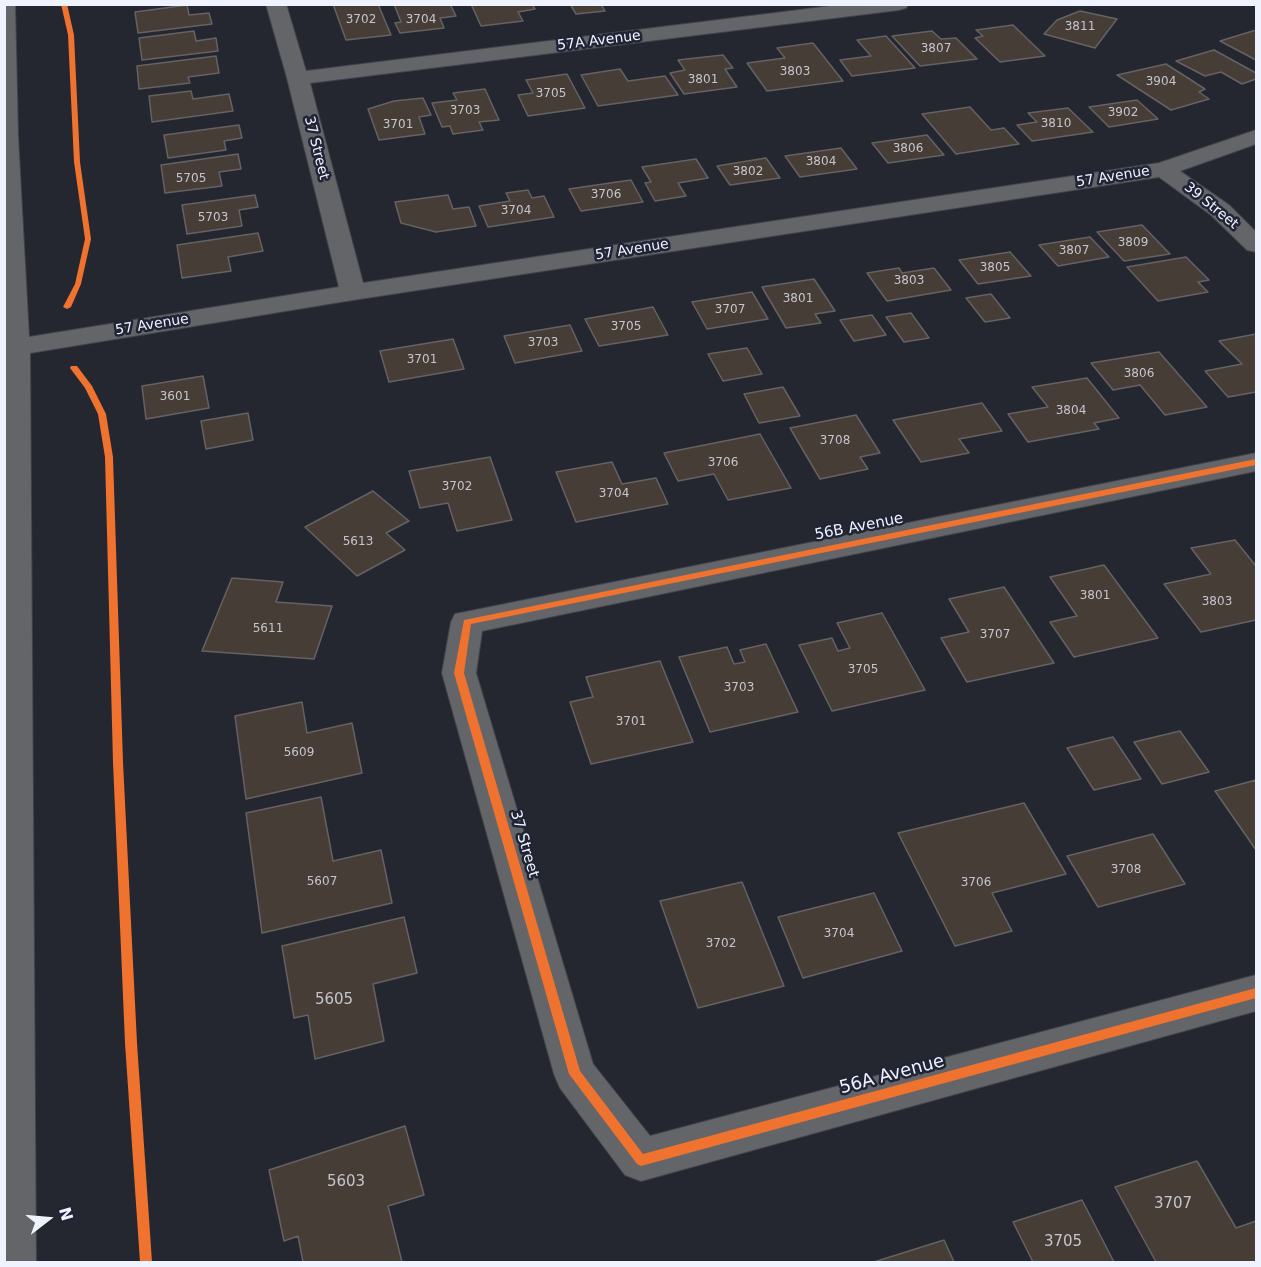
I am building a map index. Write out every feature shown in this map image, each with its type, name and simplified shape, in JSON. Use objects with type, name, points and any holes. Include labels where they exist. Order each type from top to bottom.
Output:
[{"type":"street","points":[[5,4],[11,348],[14,1263]]},
{"type":"street","name":"37 Street","points":[[276,4],[298,78],[353,292]]},
{"type":"street","name":"57A Avenue","points":[[298,78],[899,4]]},
{"type":"street","name":"57 Avenue","points":[[11,348],[353,292],[1163,169],[1257,137]]},
{"type":"street","name":"39 Street","points":[[1163,169],[1220,210],[1257,245]]},
{"type":"street","name":"56B Avenue","points":[[467,622],[1257,462]]},
{"type":"street","name":"37 Street","points":[[467,622],[459,673],[575,1074]]},
{"type":"street","name":"56A Avenue","points":[[575,1074],[641,1160],[1257,993]]},
{"type":"building","points":[[333,4],[378,4],[391,35],[346,40]]},
{"type":"building","points":[[394,4],[450,4],[456,16],[440,18],[444,28],[400,33],[395,23],[401,22]]},
{"type":"building","points":[[471,4],[532,4],[535,9],[518,12],[523,21],[481,26]]},
{"type":"building","points":[[570,4],[601,4],[605,11],[576,14]]},
{"type":"building","points":[[187,5],[189,15],[209,13],[212,24],[138,33],[135,12]]},
{"type":"building","points":[[1080,11],[1117,19],[1095,48],[1044,34],[1057,20]]},
{"type":"building","points":[[1013,25],[1045,56],[1000,62],[975,38],[983,36],[976,30]]},
{"type":"building","points":[[1256,30],[1256,60],[1220,41]]},
{"type":"building","points":[[194,31],[196,41],[216,38],[218,51],[142,60],[139,38]]},
{"type":"building","points":[[932,31],[941,39],[956,38],[977,59],[920,66],[892,36]]},
{"type":"building","points":[[886,36],[915,68],[852,76],[840,60],[871,56],[857,40]]},
{"type":"building","points":[[813,43],[843,81],[767,91],[747,63],[785,58],[777,48]]},
{"type":"building","points":[[1214,50],[1256,73],[1256,79],[1242,84],[1221,72],[1205,76],[1176,61]]},
{"type":"building","points":[[723,55],[733,68],[725,69],[737,87],[684,94],[670,73],[685,70],[678,60]]},
{"type":"building","points":[[216,56],[219,73],[188,77],[190,83],[139,89],[137,66]]},
{"type":"building","points":[[1166,64],[1205,89],[1199,92],[1209,99],[1171,110],[1117,75]]},
{"type":"building","points":[[620,69],[628,81],[665,76],[678,95],[598,106],[581,75]]},
{"type":"building","points":[[567,74],[585,108],[528,116],[518,95],[533,93],[526,80]]},
{"type":"building","points":[[485,89],[499,120],[479,122],[483,130],[453,134],[450,126],[442,127],[432,103],[457,100],[453,93]]},
{"type":"building","points":[[191,91],[193,99],[229,94],[233,111],[152,122],[149,96]]},
{"type":"building","points":[[423,98],[431,115],[419,117],[425,134],[379,140],[368,109],[394,101]]},
{"type":"building","points":[[1137,100],[1158,119],[1109,127],[1089,107]]},
{"type":"building","points":[[970,107],[991,130],[1004,128],[1019,144],[956,154],[922,114]]},
{"type":"building","points":[[1068,108],[1093,132],[1032,141],[1017,125],[1037,122],[1028,113]]},
{"type":"building","points":[[239,125],[242,138],[224,141],[226,150],[168,158],[164,135]]},
{"type":"building","points":[[927,135],[944,155],[888,163],[872,143]]},
{"type":"building","points":[[841,148],[857,169],[800,177],[785,156]]},
{"type":"building","points":[[238,154],[241,169],[219,172],[222,186],[165,193],[161,165]]},
{"type":"building","points":[[766,158],[780,178],[730,185],[717,166]]},
{"type":"building","points":[[696,159],[708,178],[678,183],[686,196],[655,201],[645,183],[651,182],[642,167]]},
{"type":"building","points":[[631,180],[643,202],[581,211],[569,189]]},
{"type":"building","points":[[528,190],[532,198],[544,196],[554,217],[488,227],[479,206],[510,201],[506,193]]},
{"type":"building","points":[[255,195],[258,207],[239,210],[242,226],[187,234],[182,205]]},
{"type":"building","points":[[448,195],[453,209],[469,207],[476,226],[436,232],[401,223],[395,202]]},
{"type":"building","points":[[1142,225],[1170,254],[1124,261],[1097,232]]},
{"type":"building","points":[[258,233],[263,251],[228,257],[231,271],[182,278],[177,245]]},
{"type":"building","points":[[1090,237],[1109,257],[1058,266],[1039,245]]},
{"type":"building","points":[[1010,252],[1031,276],[978,284],[959,260]]},
{"type":"building","points":[[1186,257],[1209,280],[1198,282],[1208,292],[1158,301],[1127,267]]},
{"type":"building","points":[[899,268],[902,273],[934,268],[951,290],[887,301],[867,273]]},
{"type":"building","points":[[814,279],[835,311],[815,314],[821,323],[786,328],[762,287]]},
{"type":"building","points":[[752,292],[768,319],[707,329],[692,302]]},
{"type":"building","points":[[991,294],[1010,318],[985,322],[966,298]]},
{"type":"building","points":[[653,307],[668,335],[599,346],[585,319]]},
{"type":"building","points":[[911,313],[929,338],[904,342],[886,317]]},
{"type":"building","points":[[872,315],[886,335],[854,341],[840,320]]},
{"type":"building","points":[[570,325],[582,351],[515,363],[504,336]]},
{"type":"building","points":[[1256,334],[1256,392],[1228,397],[1205,371],[1242,364],[1219,341]]},
{"type":"building","points":[[453,339],[464,369],[389,382],[380,351]]},
{"type":"building","points":[[747,348],[762,374],[723,381],[708,354]]},
{"type":"building","points":[[1159,352],[1207,407],[1165,415],[1140,385],[1113,390],[1091,363]]},
{"type":"building","points":[[203,376],[209,408],[146,419],[142,386]]},
{"type":"building","points":[[1087,378],[1119,418],[1094,423],[1099,429],[1028,442],[1008,414],[1048,407],[1032,387]]},
{"type":"building","points":[[783,387],[800,416],[759,423],[744,394]]},
{"type":"building","points":[[982,403],[1002,431],[959,439],[969,453],[921,462],[893,420]]},
{"type":"building","points":[[248,413],[253,440],[206,449],[201,421]]},
{"type":"building","points":[[856,415],[880,453],[860,457],[868,469],[820,479],[790,428]]},
{"type":"building","points":[[760,434],[791,488],[728,500],[714,474],[678,481],[664,453]]},
{"type":"building","points":[[490,457],[512,520],[457,531],[448,503],[420,508],[409,471]]},
{"type":"building","points":[[612,462],[622,484],[656,478],[668,504],[576,522],[556,472]]},
{"type":"building","points":[[373,491],[409,521],[386,533],[405,550],[357,576],[305,527]]},
{"type":"building","points":[[1235,540],[1256,566],[1256,620],[1201,632],[1164,584],[1211,574],[1191,548]]},
{"type":"building","points":[[1104,565],[1158,638],[1074,657],[1050,622],[1077,616],[1050,577]]},
{"type":"building","points":[[232,578],[283,582],[276,602],[332,606],[314,659],[202,651]]},
{"type":"building","points":[[1004,587],[1054,663],[967,682],[941,638],[969,632],[949,599]]},
{"type":"building","points":[[882,613],[925,690],[832,711],[799,645],[832,638],[838,651],[850,648],[837,623]]},
{"type":"building","points":[[766,644],[798,712],[710,732],[679,657],[727,647],[734,664],[745,662],[740,650]]},
{"type":"building","points":[[660,661],[693,742],[591,764],[570,702],[593,697],[586,677]]},
{"type":"building","points":[[302,702],[307,733],[352,723],[362,773],[246,799],[235,716]]},
{"type":"building","points":[[1180,731],[1209,772],[1162,784],[1134,742]]},
{"type":"building","points":[[1113,737],[1141,779],[1094,790],[1067,748]]},
{"type":"building","points":[[1256,780],[1256,850],[1215,791]]},
{"type":"building","points":[[321,797],[333,861],[381,850],[392,903],[262,933],[246,813]]},
{"type":"building","points":[[1024,803],[1066,874],[992,893],[1012,931],[955,946],[898,833]]},
{"type":"building","points":[[1153,834],[1185,884],[1098,907],[1067,856]]},
{"type":"building","points":[[742,882],[784,986],[698,1008],[660,901]]},
{"type":"building","points":[[874,893],[902,951],[803,978],[778,917]]},
{"type":"building","points":[[404,917],[417,973],[373,984],[384,1041],[315,1059],[308,1015],[294,1018],[282,946]]},
{"type":"building","points":[[405,1126],[424,1195],[388,1206],[402,1262],[303,1262],[298,1236],[284,1241],[269,1170]]},
{"type":"building","points":[[1197,1161],[1236,1228],[1256,1221],[1256,1262],[1156,1262],[1115,1187]]},
{"type":"building","points":[[1082,1200],[1114,1262],[1033,1262],[1013,1222]]},
{"type":"building","points":[[944,1240],[954,1262],[874,1262]]},
{"type":"cycle path","points":[[64,4],[71,35],[77,162],[88,239],[78,284],[67,307]]},
{"type":"cycle path","points":[[74,368],[89,388],[102,414],[109,457],[118,762],[131,1043],[146,1262]]},
{"type":"cycle path","points":[[1256,462],[467,622],[459,673],[575,1074],[641,1160],[1256,993]]}]
